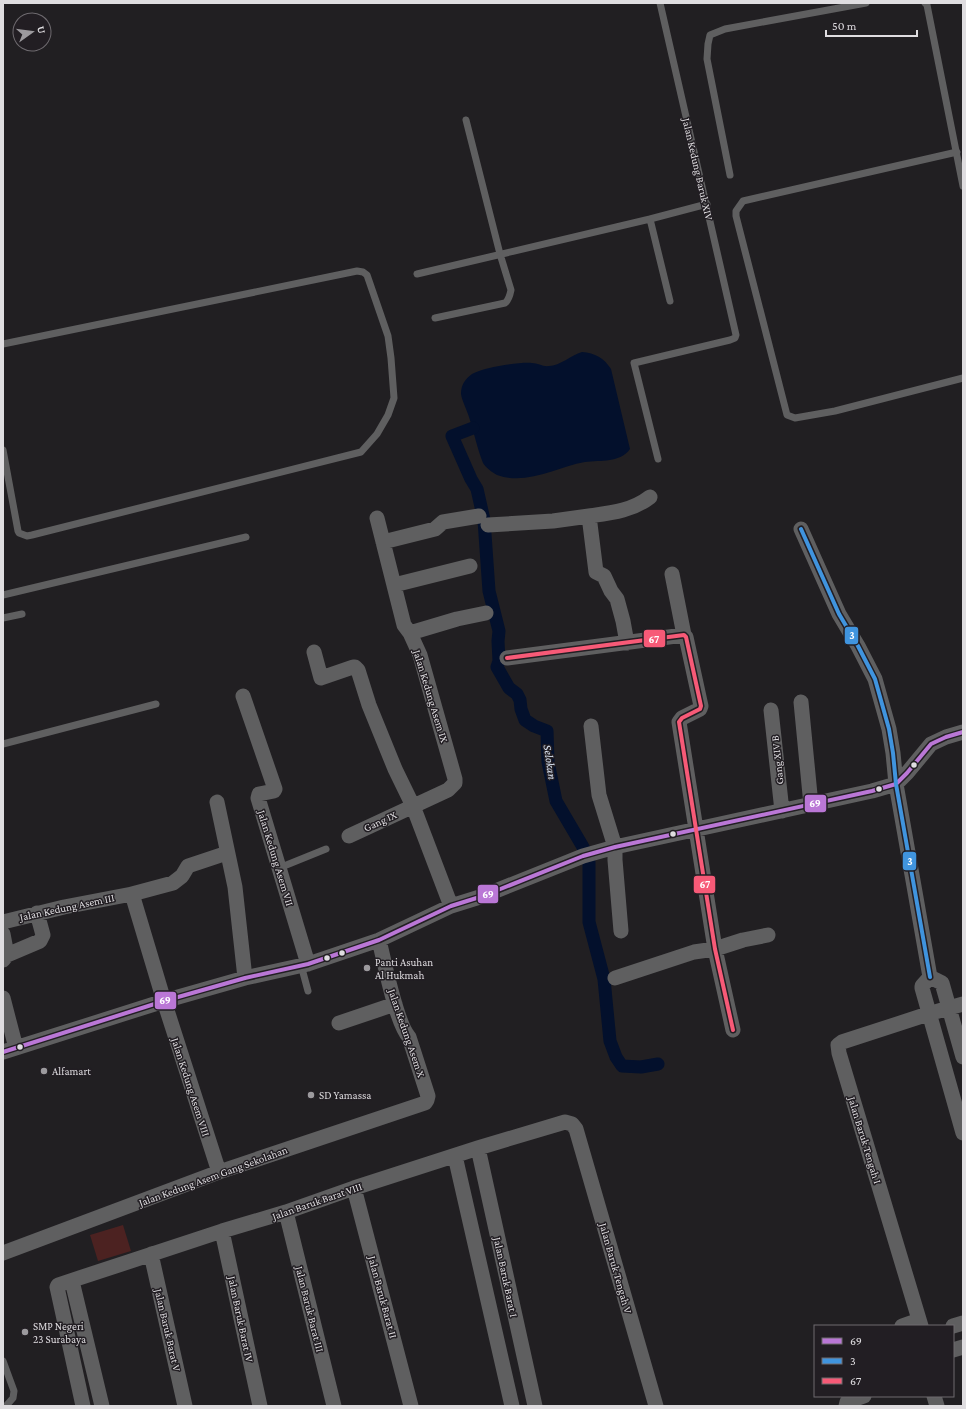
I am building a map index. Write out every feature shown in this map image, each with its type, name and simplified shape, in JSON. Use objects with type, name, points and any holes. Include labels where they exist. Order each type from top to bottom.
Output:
[{"type":"street","points":[[383,542],[435,529],[443,522],[484,520],[554,521],[617,512],[638,505],[650,497]]},
{"type":"street","points":[[589,516],[596,572],[604,576],[617,600],[627,643]]},
{"type":"street","name":"Jalan Kedung Asem IX","points":[[377,518],[404,625],[410,633],[420,655],[455,779],[452,787],[448,790],[413,806]]},
{"type":"street","points":[[801,529],[839,614],[876,679],[889,729],[896,784],[930,977],[922,987],[928,1014],[963,1134]]},
{"type":"street","points":[[394,584],[470,566]]},
{"type":"street","points":[[672,574],[684,635],[686,636],[701,706],[700,709],[682,718],[679,722],[715,949],[733,1030]]},
{"type":"street","points":[[410,633],[457,619],[486,614]]},
{"type":"street","points":[[507,658],[684,635]]},
{"type":"street","points":[[314,652],[321,678],[353,667],[358,670],[369,705],[395,769],[413,806],[451,906]]},
{"type":"street","name":"Jalan Kedung Asem VII","points":[[243,696],[275,789],[274,791],[259,794],[258,796],[305,965]]},
{"type":"street","points":[[801,702],[810,805]]},
{"type":"street","name":"Gang XIV B","points":[[771,710],[782,811]]},
{"type":"street","points":[[591,726],[599,795],[616,847],[615,860],[620,931]]},
{"type":"street","points":[[3,998],[9,1050],[164,1001],[245,978],[305,965],[379,940],[451,906],[483,896],[586,855],[616,847],[872,791],[896,784],[931,744],[946,737],[963,732]]},
{"type":"street","points":[[217,802],[235,887],[245,978]]},
{"type":"street","name":"Gang IX","points":[[348,836],[413,806]]},
{"type":"street","name":"Jalan Kedung Asem III","points":[[3,922],[37,913],[132,894],[172,883],[182,876],[188,866],[227,853]]},
{"type":"street","name":"Jalan Kedung Asem VIII","points":[[132,894],[164,1001],[219,1172]]},
{"type":"street","points":[[3,934],[5,957],[40,941],[43,935],[37,913]]},
{"type":"street","points":[[615,978],[694,952],[715,949],[744,940],[768,935]]},
{"type":"street","name":"Jalan Kedung Asem X","points":[[379,940],[395,1004],[405,1032],[409,1037],[428,1096],[428,1100],[425,1103]]},
{"type":"street","points":[[930,977],[942,983],[963,1057]]},
{"type":"street","points":[[339,1023],[395,1004]]},
{"type":"street","points":[[928,1014],[963,1004]]},
{"type":"street","name":"Jalan Baruk Tengah I","points":[[920,1323],[838,1046],[842,1042],[928,1014]]},
{"type":"street","name":"Jalan Kedung Asem Gang Sekolahan","points":[[3,1253],[219,1172],[425,1103]]},
{"type":"street","name":"Jalan Baruk Barat VIII","points":[[82,1406],[57,1287],[60,1284],[222,1231],[286,1212],[354,1188],[478,1148],[565,1122],[572,1124],[576,1129]]},
{"type":"street","name":"Jalan Baruk Tengah V","points":[[576,1129],[656,1406]]},
{"type":"street","name":"Jalan Baruk Barat I","points":[[478,1148],[535,1406]]},
{"type":"street","name":"Jalan Baruk Barat I","points":[[455,1156],[512,1406]]},
{"type":"street","name":"Jalan Baruk Barat II","points":[[354,1188],[411,1406]]},
{"type":"street","name":"Jalan Baruk Barat III","points":[[286,1212],[334,1406]]},
{"type":"street","name":"Jalan Baruk Barat IV","points":[[222,1231],[260,1406]]},
{"type":"street","name":"Jalan Baruk Barat V","points":[[151,1254],[185,1406]]},
{"type":"street","points":[[72,1281],[101,1403],[82,1406]]},
{"type":"street","points":[[908,1325],[920,1323]]},
{"type":"street","points":[[846,1406],[847,1402],[861,1397]]},
{"type":"lane","name":"Jalan Kedung Baruk XIV","points":[[658,459],[634,363],[730,340],[735,338],[736,335],[660,3]]},
{"type":"lane","points":[[730,175],[707,59],[710,35],[725,29],[866,3]]},
{"type":"lane","points":[[925,3],[963,186]]},
{"type":"lane","points":[[435,318],[505,303],[508,301],[511,290],[500,254],[466,120]]},
{"type":"lane","points":[[957,152],[743,201],[736,211],[736,216],[787,415],[796,418],[835,411],[963,378]]},
{"type":"lane","points":[[417,274],[650,219],[707,204]]},
{"type":"lane","points":[[650,219],[670,301]]},
{"type":"lane","points":[[3,344],[357,271],[363,272],[367,275],[388,336],[394,398],[388,415],[378,434],[361,452],[32,535],[23,535],[18,531],[3,450]]},
{"type":"lane","points":[[3,595],[246,537]]},
{"type":"lane","points":[[3,618],[22,614]]},
{"type":"lane","points":[[3,744],[156,704]]},
{"type":"lane","points":[[279,868],[326,849]]},
{"type":"lane","points":[[305,965],[308,991]]},
{"type":"lane","points":[[3,1361],[14,1391],[13,1398],[6,1406]]},
{"type":"shaded area","points":[[123,1225],[131,1251],[98,1261],[90,1235]]},
{"type":"water","points":[[582,352],[599,357],[611,369],[630,449],[621,457],[616,459],[574,464],[530,477],[508,478],[497,475],[491,471],[483,463],[461,394],[465,380],[477,371],[510,364],[534,363],[545,366],[553,366]]},
{"type":"waterway","name":"Selokan","points":[[473,428],[452,436],[477,489],[484,520],[489,591],[499,631],[499,661],[497,667],[509,688],[517,694],[525,720],[534,726],[547,731],[548,762],[556,801],[583,847],[589,862],[589,922],[604,979],[610,1041],[616,1057],[622,1066],[641,1067],[658,1064]]},
{"type":"transit line","name":"3","points":[[801,529],[839,614],[875,679],[889,729],[896,784],[930,977]]},
{"type":"transit line","name":"67","points":[[507,658],[684,635],[686,637],[701,706],[700,709],[682,718],[679,722],[715,949],[733,1030]]},
{"type":"transit line","name":"69","points":[[3,1052],[164,1001],[245,978],[308,964],[379,940],[451,906],[483,896],[583,856],[615,847],[872,791],[896,784],[931,744],[946,737],[963,732]]},
{"type":"place","name":"Panti Asuhan Al Hukmah","points":[[367,968]]},
{"type":"place","name":"Alfamart","points":[[44,1071]]},
{"type":"place","name":"SD Yamassa","points":[[311,1095]]},
{"type":"place","name":"SMP Negeri 23 Surabaya","points":[[25,1332]]}]
